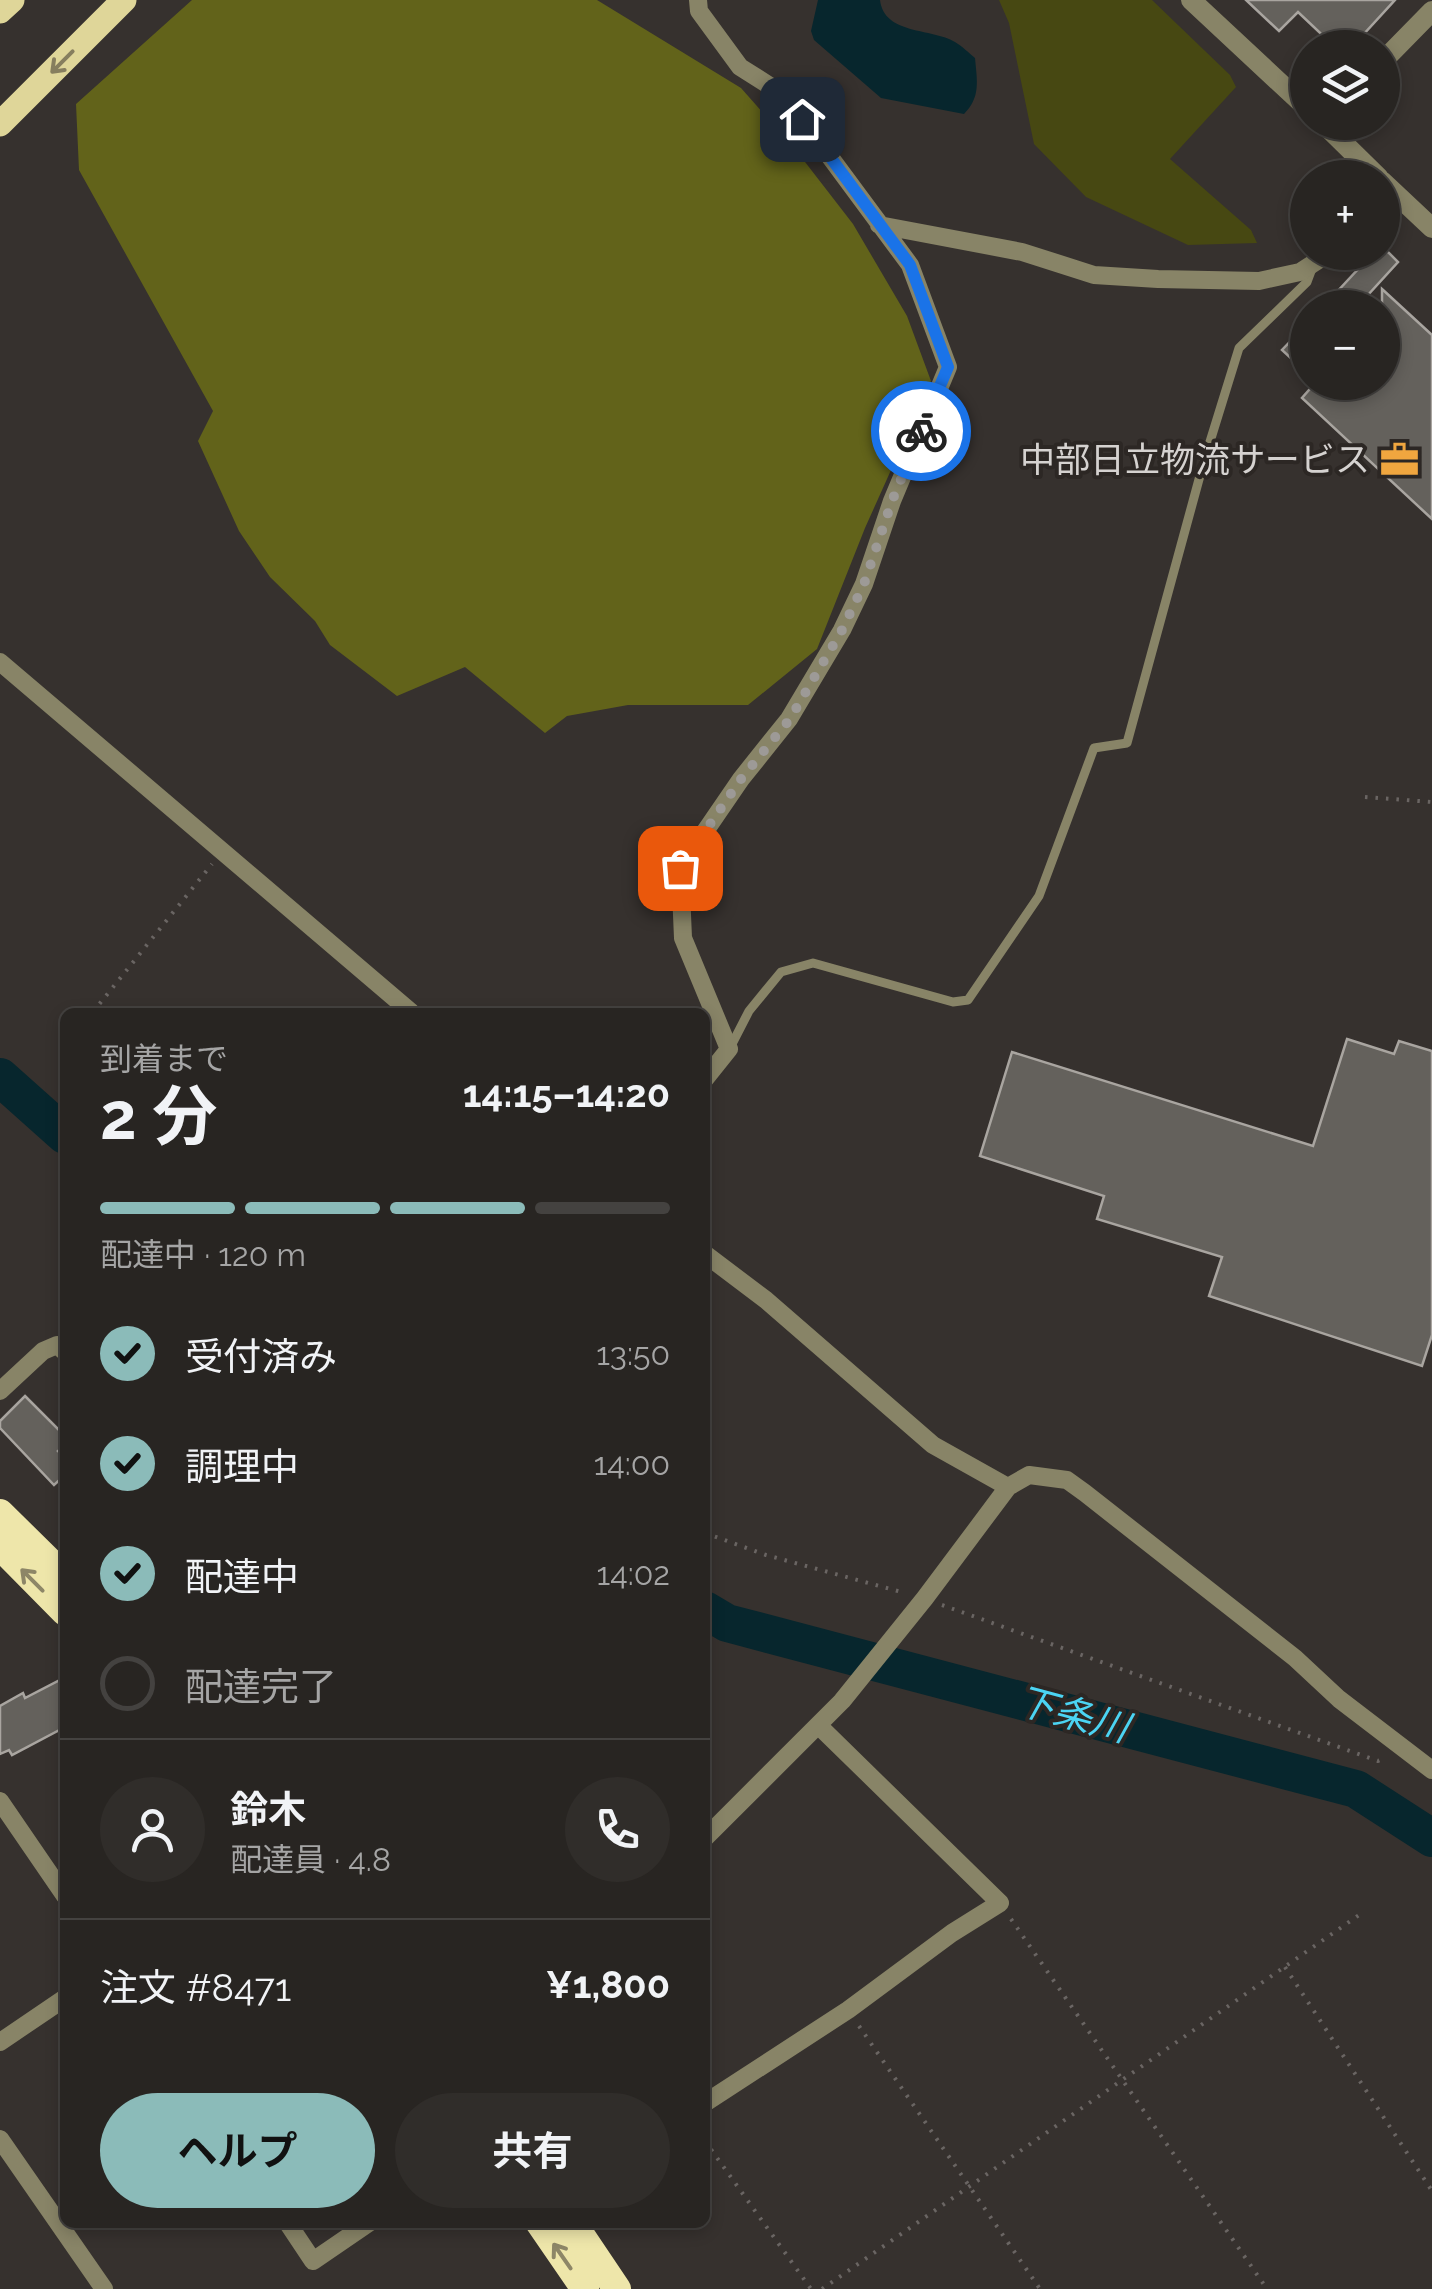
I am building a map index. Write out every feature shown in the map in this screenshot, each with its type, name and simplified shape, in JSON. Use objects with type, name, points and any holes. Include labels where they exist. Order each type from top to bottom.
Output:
[{"type":"highway","points":[[0,1513],[60,1571]]},
{"type":"highway","points":[[0,1546],[60,1607]]},
{"type":"highway","points":[[543,2228],[585,2289]]},
{"type":"highway","points":[[576,2228],[618,2289]]},
{"type":"main road","points":[[0,11],[12,0]]},
{"type":"main road","points":[[0,124],[124,0]]},
{"type":"street","points":[[698,0],[699,11],[740,67],[770,86],[802,119],[910,265],[948,367],[892,501],[864,584],[842,630],[790,719],[741,779],[680,868],[683,938],[730,1049],[710,1073]]},
{"type":"street","points":[[1191,0],[1290,92]]},
{"type":"street","points":[[1400,44],[1432,11]]},
{"type":"street","points":[[1339,140],[1358,160]]},
{"type":"street","points":[[1400,201],[1432,228]]},
{"type":"street","points":[[879,225],[1022,252],[1094,274],[1209,282],[1259,280],[1303,270]]},
{"type":"street","points":[[0,662],[406,1008]]},
{"type":"street","points":[[710,1258],[766,1300],[933,1445],[1008,1487]]},
{"type":"street","points":[[0,1391],[43,1351],[57,1345],[60,1348]]},
{"type":"street","points":[[710,1833],[842,1701],[1008,1487],[1029,1475],[1067,1480],[1432,1770]]},
{"type":"street","points":[[710,2100],[848,2010],[952,1932],[1000,1903],[819,1726]]},
{"type":"street","points":[[0,1801],[60,1889]]},
{"type":"street","points":[[0,2042],[60,2001]]},
{"type":"street","points":[[0,2139],[60,2226]]},
{"type":"street","points":[[62,2228],[104,2289]]},
{"type":"street","points":[[291,2228],[314,2261],[361,2228]]},
{"type":"lane","points":[[730,1049],[749,1011],[780,972],[813,963],[952,1002],[968,1000],[1038,896],[1094,748],[1127,743],[1239,348],[1308,282],[1312,270]]},
{"type":"path","points":[[1366,797],[1432,802]]},
{"type":"path","points":[[96,1008],[222,852]]},
{"type":"path","points":[[710,1536],[922,1601],[1378,1761],[1400,1746]]},
{"type":"path","points":[[1000,1903],[1267,2289]]},
{"type":"path","points":[[822,2289],[1360,1915]]},
{"type":"path","points":[[1285,1967],[1432,2190]]},
{"type":"path","points":[[848,2010],[1040,2289]]},
{"type":"path","points":[[710,2148],[811,2289]]},
{"type":"shaded area","points":[[192,0],[597,0],[741,88],[853,224],[907,316],[931,381],[865,528],[817,649],[748,705],[628,705],[567,716],[545,733],[465,667],[397,696],[330,645],[315,621],[270,577],[239,531],[198,441],[213,411],[79,170],[76,104]]},
{"type":"shaded area","points":[[999,0],[1152,0],[1230,75],[1236,87],[1170,159],[1251,230],[1257,243],[1188,245],[1086,197],[1034,144],[1009,23]]},
{"type":"water","points":[[818,0],[880,0],[883,11],[899,25],[960,45],[975,58],[977,88],[969,108],[964,114],[881,98],[814,40],[811,31]]},
{"type":"building","points":[[1246,0],[1395,0],[1368,30],[1317,30],[1298,12],[1279,31]]},
{"type":"building","points":[[1357,270],[1391,270],[1372,290],[1339,290]]},
{"type":"building","name":"中部日立物流サービス","points":[[1400,306],[1432,335],[1432,519],[1304,400],[1400,400]]},
{"type":"building","points":[[1290,342],[1290,357],[1282,350]]},
{"type":"building","points":[[1347,1039],[1394,1054],[1399,1041],[1432,1051],[1432,1335],[1422,1366],[1209,1296],[1222,1257],[1097,1219],[1104,1196],[980,1156],[1012,1052],[1313,1146]]},
{"type":"building","points":[[25,1396],[60,1431],[60,1480],[54,1485],[0,1428],[0,1421]]},
{"type":"building","points":[[60,1680],[60,1730],[12,1755],[9,1750],[0,1754],[0,1706],[23,1693],[25,1698]]},
{"type":"waterway","name":"下条川","points":[[0,1077],[60,1131]]},
{"type":"waterway","name":"下条川","points":[[710,1613],[727,1623],[1356,1789],[1432,1838]]},
{"type":"way so far","points":[[680,868],[741,779],[790,719],[842,630],[864,584],[921,431]]},
{"type":"place","name":"中部日立物流サービス","points":[[1400,459]]},
{"type":"route","points":[[802,119],[910,265],[948,367],[921,431]]}]
